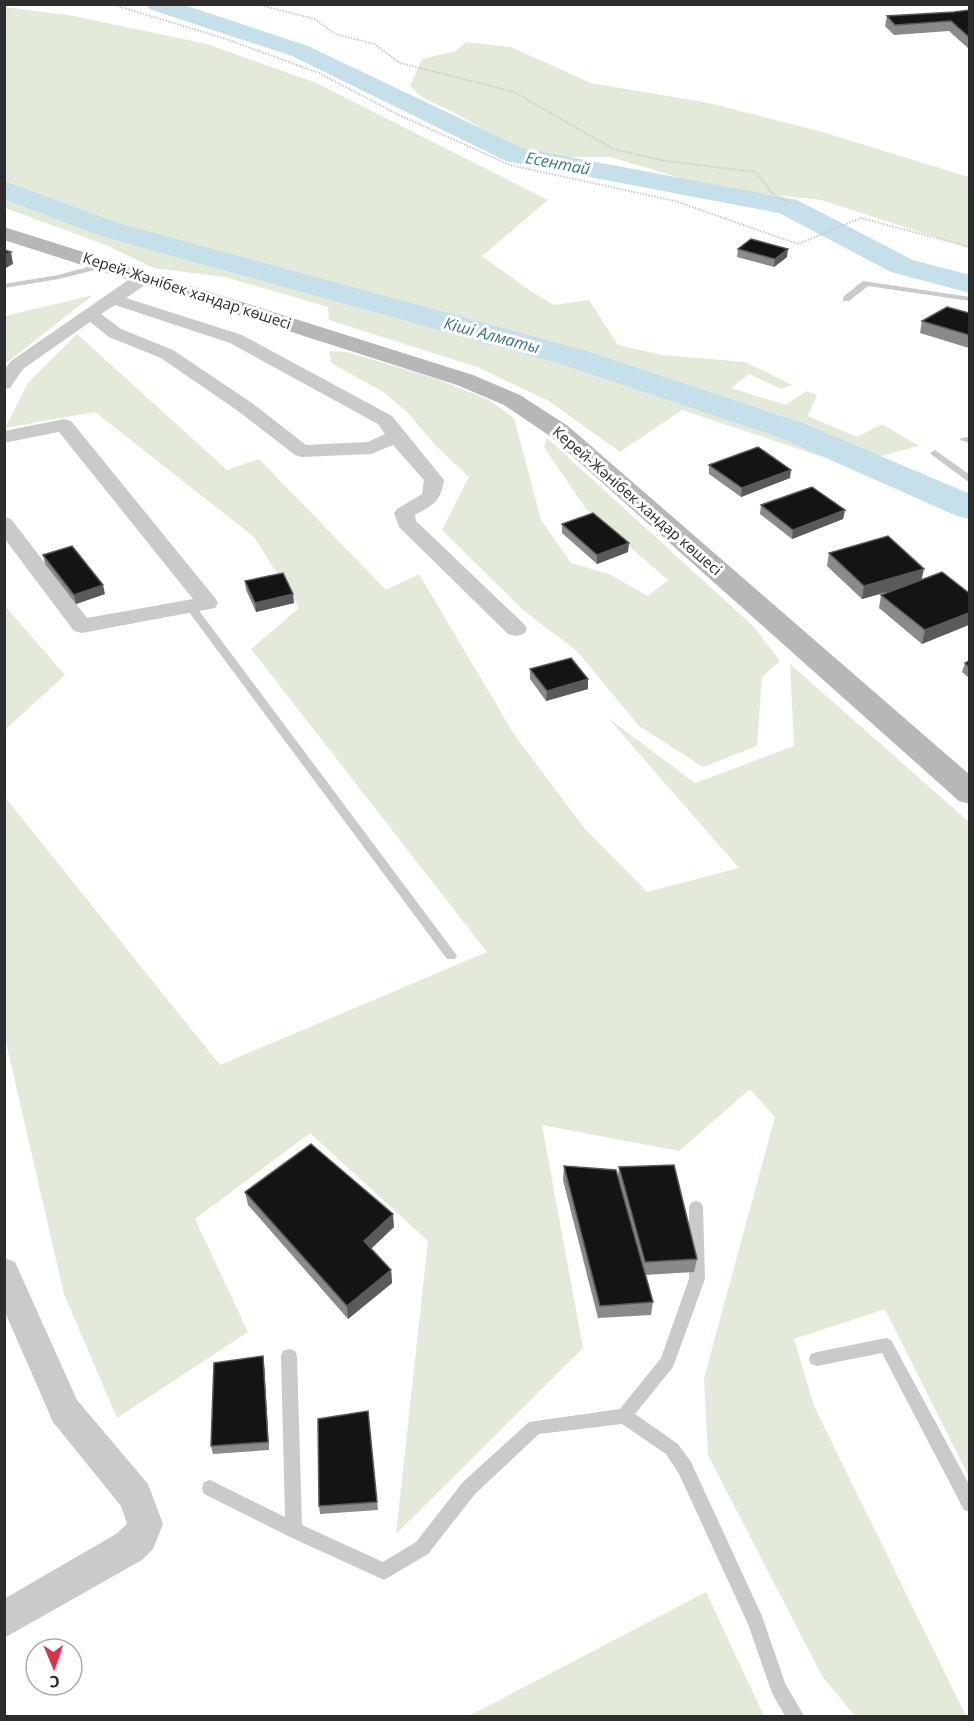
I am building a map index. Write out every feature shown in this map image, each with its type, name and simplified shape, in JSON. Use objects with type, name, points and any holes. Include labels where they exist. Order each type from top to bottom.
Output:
[{"type":"main road","name":"Керей-Жәнібек хандар көшесі","points":[[4,233],[422,365],[512,400],[559,431],[969,793]]},
{"type":"street","points":[[4,384],[17,365],[143,278]]},
{"type":"street","points":[[113,299],[236,339],[385,420],[395,437],[434,480],[431,497],[404,513],[406,523],[516,629]]},
{"type":"street","points":[[90,314],[115,333],[167,354],[183,364],[302,451],[371,448],[395,437]]},
{"type":"street","points":[[4,437],[64,425],[207,603],[82,626],[4,523]]},
{"type":"street","points":[[4,1272],[65,1411],[136,1496],[145,1524],[140,1536],[129,1547],[4,1620]]},
{"type":"lane","points":[[4,286],[59,277],[102,265]]},
{"type":"lane","points":[[846,299],[866,283],[969,299]]},
{"type":"lane","points":[[935,453],[969,480]]},
{"type":"lane","points":[[190,606],[450,956]]},
{"type":"lane","points":[[624,1416],[667,1362],[697,1279],[696,1207]]},
{"type":"lane","points":[[817,1359],[886,1345],[969,1504]]},
{"type":"lane","points":[[289,1356],[294,1530]]},
{"type":"lane","points":[[210,1488],[384,1571],[422,1548],[469,1488],[535,1427],[624,1416],[672,1449],[685,1468],[756,1622],[778,1687],[795,1716]]},
{"type":"path","points":[[111,4],[226,39],[319,73],[397,114],[510,165],[675,201],[798,244],[861,218],[969,247]]},
{"type":"path","points":[[256,4],[315,20],[334,34],[374,44],[400,63],[514,92],[613,149],[665,161],[756,172],[772,193],[789,202]]},
{"type":"green space","points":[[5,7],[74,16],[207,44],[314,82],[548,200],[482,256],[554,305],[589,300],[618,345],[662,355],[745,362],[792,385],[781,389],[749,374],[731,388],[786,405],[806,391],[817,395],[808,416],[857,437],[882,424],[919,446],[847,465],[682,410],[620,452],[549,401],[477,367],[329,320],[328,307],[225,277],[153,268],[106,245],[5,208]]},
{"type":"green space","points":[[466,42],[511,47],[591,83],[709,103],[819,131],[969,177],[969,248],[821,200],[754,193],[694,182],[610,157],[525,153],[451,111],[423,98],[410,86],[422,59],[456,51]]},
{"type":"green space","points":[[93,295],[5,364],[5,316]]},
{"type":"green space","points":[[77,334],[227,470],[259,459],[386,590],[419,574],[515,736],[585,829],[647,892],[739,868],[608,718],[695,783],[794,746],[790,664],[969,822],[969,1477],[885,1309],[794,1339],[814,1406],[966,1716],[855,1716],[822,1676],[708,1455],[704,1378],[775,1117],[750,1089],[679,1151],[542,1125],[583,1348],[396,1534],[428,1241],[310,1133],[195,1219],[248,1332],[117,1418],[64,1294],[5,1038],[4,796],[220,1065],[487,952],[251,649],[299,608],[254,537],[95,412],[5,428],[28,383]]},
{"type":"green space","points":[[329,351],[347,352],[437,379],[489,400],[514,418],[541,520],[571,563],[609,574],[648,596],[668,580],[586,509],[544,447],[547,438],[753,626],[780,661],[762,677],[757,746],[703,767],[639,726],[577,651],[524,611],[442,530],[469,477],[435,445],[409,414],[385,393],[331,363]]},
{"type":"green space","points":[[4,605],[65,675],[5,730],[4,730]]},
{"type":"green space","points":[[706,1592],[764,1716],[469,1716]]},
{"type":"building","points":[[969,10],[969,37],[951,21],[895,25],[887,16],[954,12]]},
{"type":"building","points":[[751,239],[788,249],[775,259],[738,249]]},
{"type":"building","points":[[947,307],[969,313],[969,335],[922,321]]},
{"type":"building","points":[[758,447],[791,470],[742,488],[709,465]]},
{"type":"building","points":[[812,487],[845,510],[793,530],[761,505]]},
{"type":"building","points":[[593,513],[629,543],[597,555],[562,524]]},
{"type":"building","points":[[888,536],[924,569],[864,586],[829,553]]},
{"type":"building","points":[[72,546],[103,585],[74,595],[43,555]]},
{"type":"building","points":[[942,572],[969,593],[969,613],[925,630],[881,595]]},
{"type":"building","points":[[283,573],[293,594],[255,603],[245,581]]},
{"type":"building","points":[[571,658],[588,679],[547,691],[530,669]]},
{"type":"building","points":[[311,1144],[393,1214],[364,1241],[391,1270],[347,1306],[245,1192]]},
{"type":"building","points":[[674,1165],[697,1259],[645,1262],[619,1167]]},
{"type":"building","points":[[564,1166],[616,1170],[653,1302],[600,1306]]},
{"type":"building","points":[[263,1356],[268,1442],[211,1446],[214,1363]]},
{"type":"building","points":[[368,1411],[377,1502],[319,1506],[318,1419]]},
{"type":"waterway","name":"Есентай","points":[[157,4],[300,51],[515,155],[787,206],[902,266],[970,284]]},
{"type":"waterway","name":"Кіші Алматы","points":[[4,189],[111,230],[572,357],[793,431],[970,508]]}]
